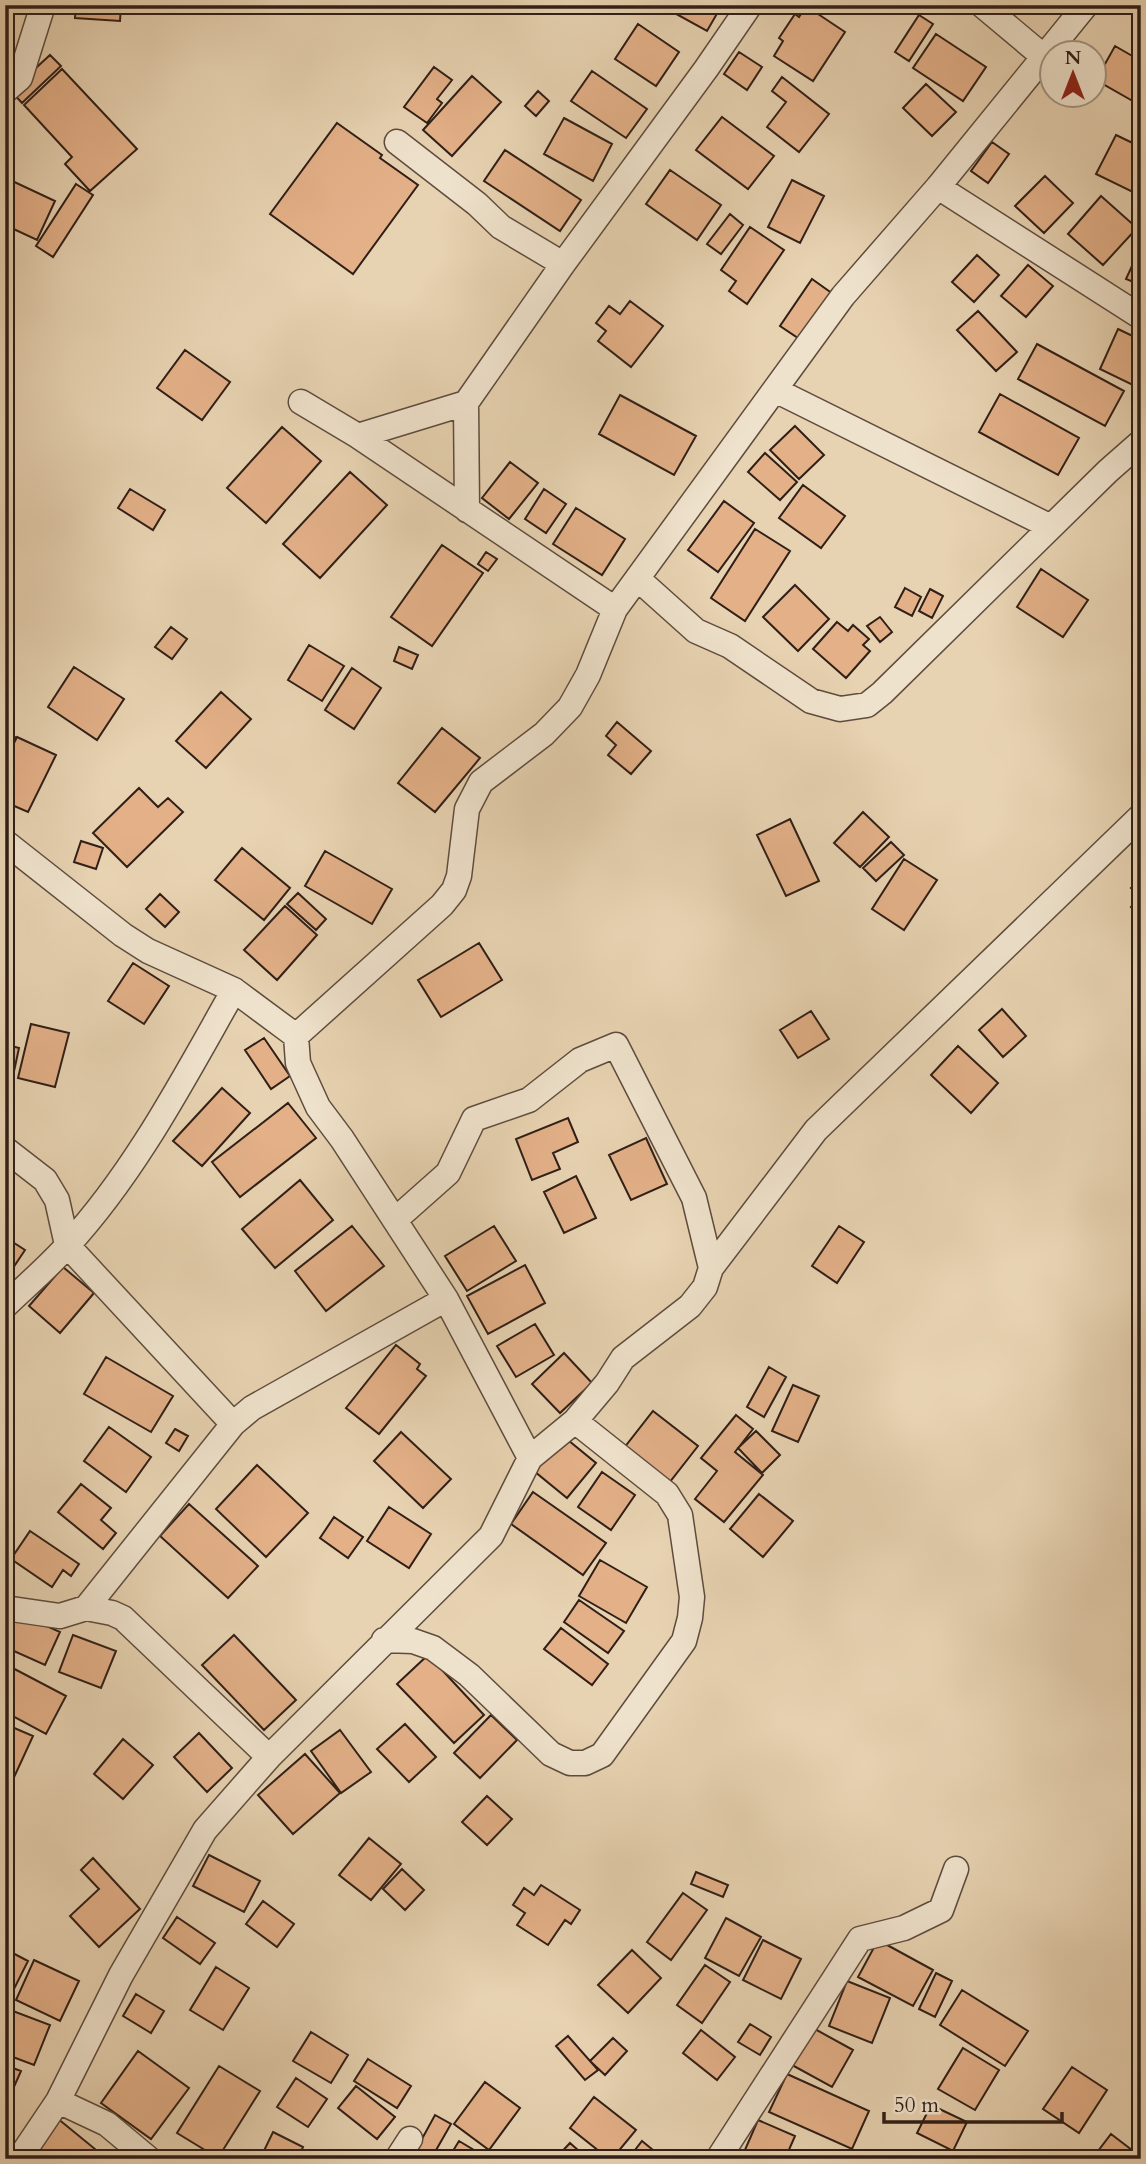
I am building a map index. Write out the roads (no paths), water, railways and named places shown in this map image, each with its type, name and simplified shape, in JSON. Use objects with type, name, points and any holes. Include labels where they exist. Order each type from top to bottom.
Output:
[{"type":"street","points":[[5,91],[20,78],[43,5]]},
{"type":"street","points":[[467,510],[466,403],[562,264],[750,5]]},
{"type":"street","points":[[982,5],[1038,52]]},
{"type":"street","points":[[1059,38],[1086,5]]},
{"type":"street","points":[[296,1036],[442,905],[454,890],[459,876],[467,809],[481,782],[544,734],[570,707],[588,675],[615,610],[843,296],[938,187],[1038,64]]},
{"type":"street","points":[[397,142],[477,204],[500,228],[562,264]]},
{"type":"street","points":[[938,187],[1141,317]]},
{"type":"street","points":[[775,390],[1051,527]]},
{"type":"street","points":[[302,402],[358,436],[615,610]]},
{"type":"street","points":[[358,436],[466,403]]},
{"type":"street","points":[[638,579],[696,631],[730,646],[811,701],[840,709],[867,705],[1141,443]]},
{"type":"street","points":[[19,2159],[58,2101],[121,1975],[205,1830],[269,1757],[491,1536],[530,1458],[575,1421],[607,1383],[623,1358],[690,1306],[705,1287],[711,1268],[816,1130],[1141,816]]},
{"type":"street","points":[[5,842],[123,935],[148,951],[234,990],[296,1036],[298,1063],[318,1107],[446,1298],[530,1458]]},
{"type":"street","points":[[5,1306],[67,1245],[121,1177],[152,1131],[234,990]]},
{"type":"street","points":[[395,1220],[448,1173],[474,1119],[529,1100],[580,1060],[616,1045],[694,1198],[711,1268]]},
{"type":"street","points":[[5,1149],[45,1181],[57,1200],[67,1245],[233,1424]]},
{"type":"street","points":[[86,1608],[233,1424],[252,1408],[446,1298]]},
{"type":"street","points":[[384,1640],[413,1640],[433,1648],[469,1675],[551,1754],[570,1763],[585,1763],[602,1755],[684,1641],[692,1597],[680,1514],[675,1504],[667,1494],[575,1421]]},
{"type":"street","points":[[5,1608],[60,1616],[86,1608],[123,1618],[269,1757]]},
{"type":"street","points":[[718,2159],[860,1939],[904,1928],[941,1910],[956,1869]]},
{"type":"street","points":[[58,2101],[107,2124],[149,2159]]}]
